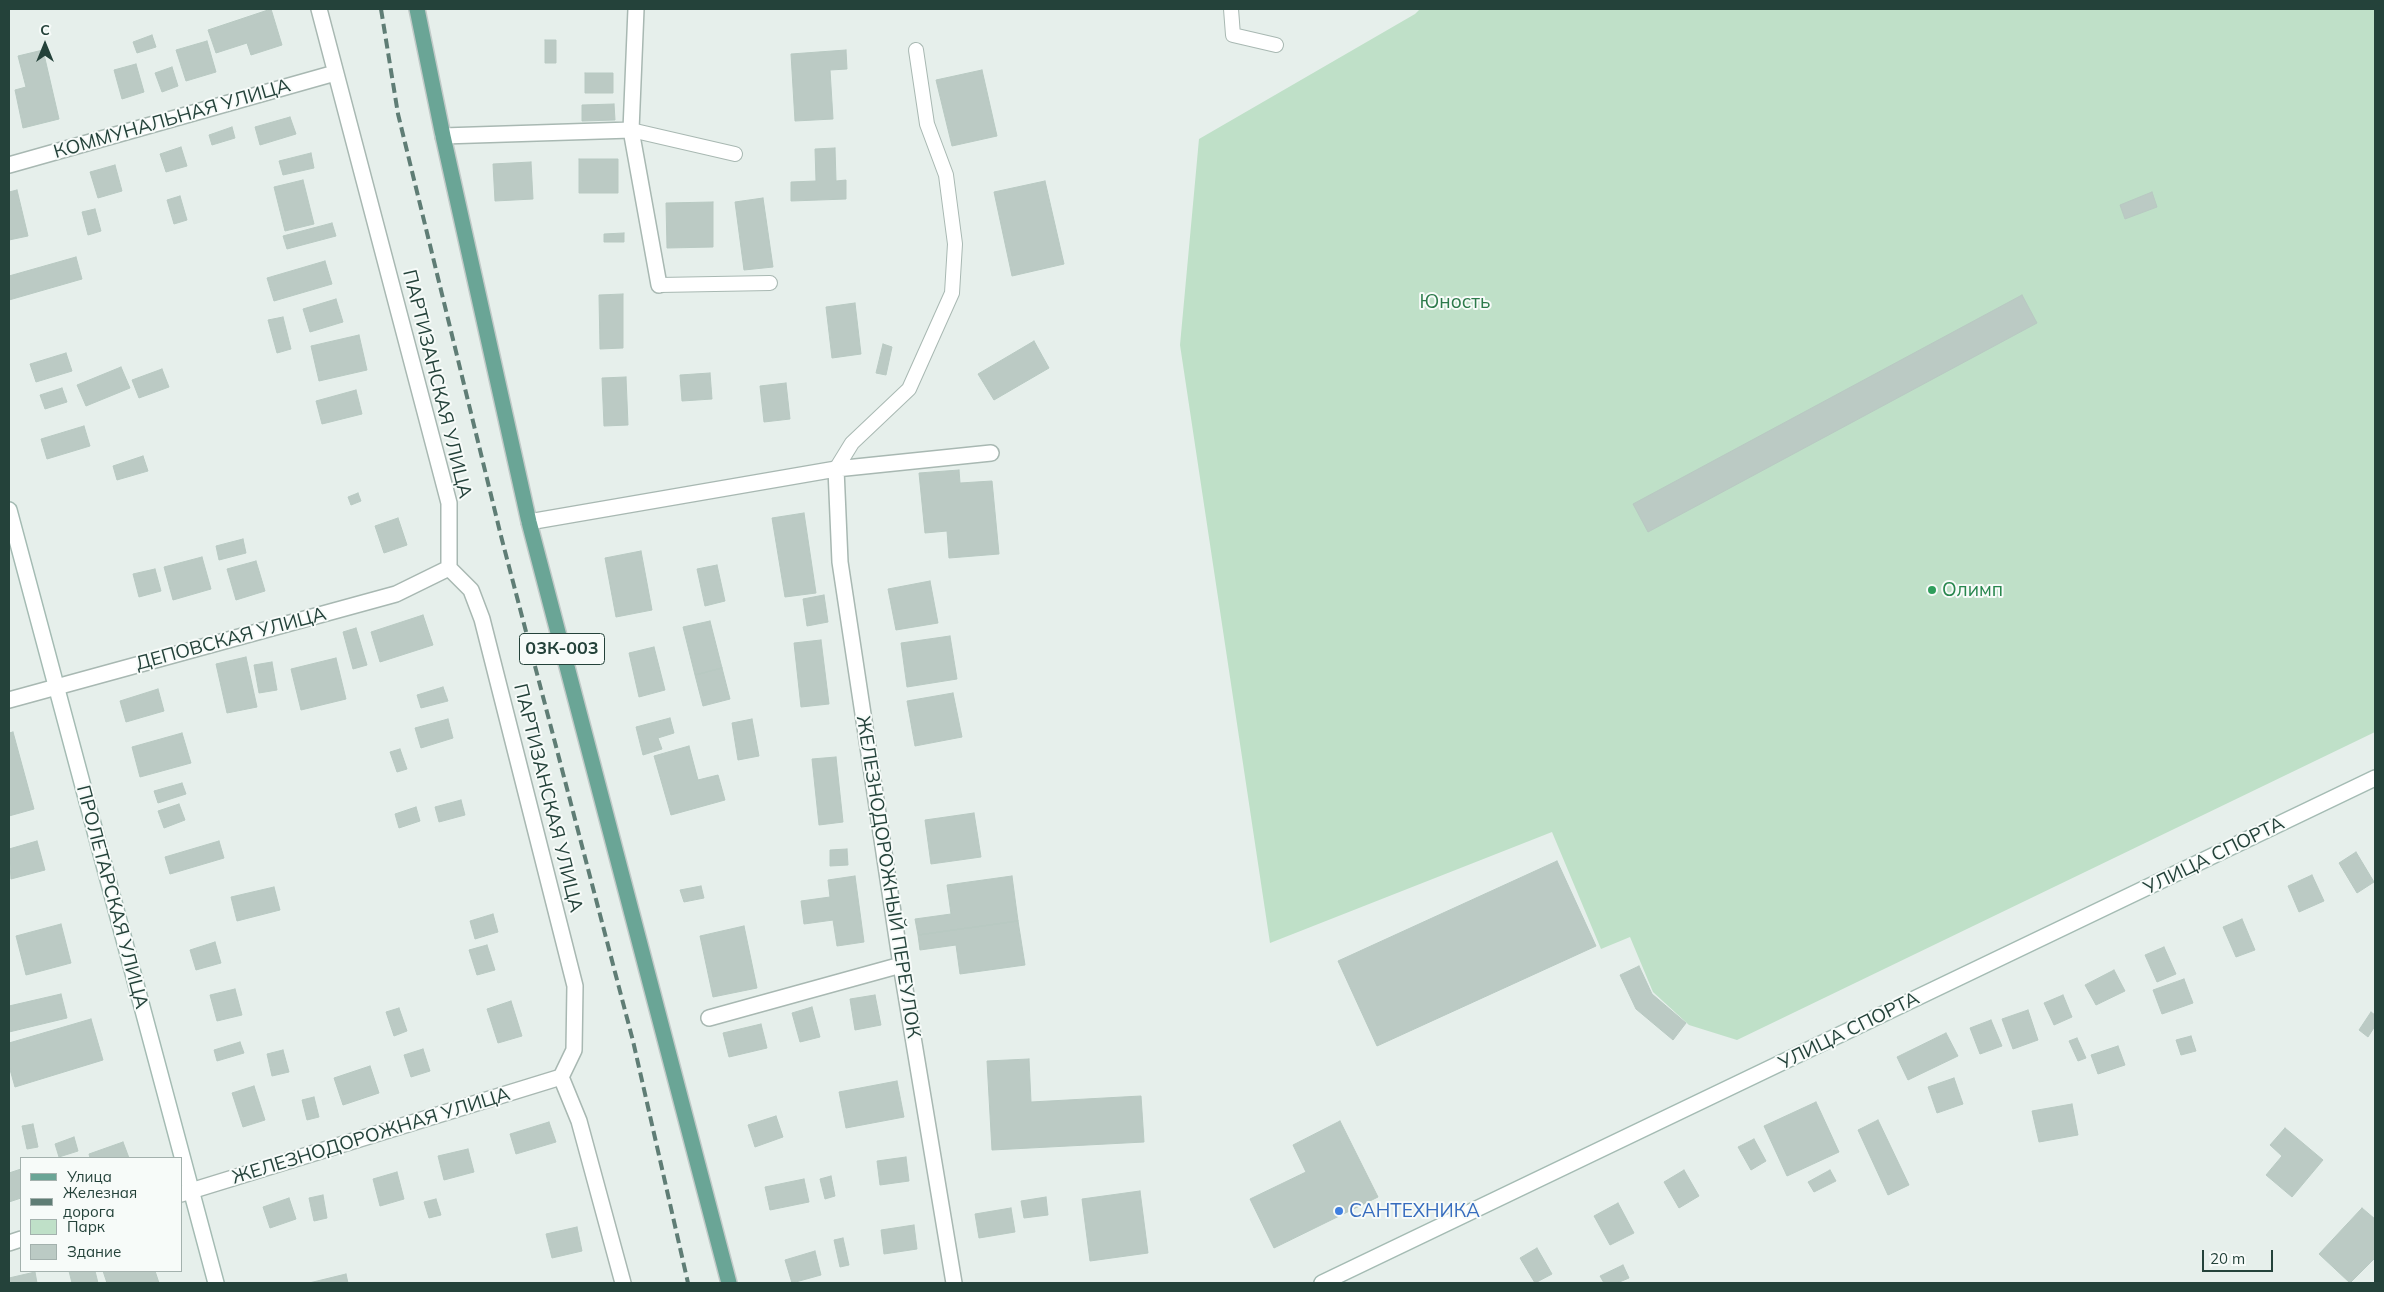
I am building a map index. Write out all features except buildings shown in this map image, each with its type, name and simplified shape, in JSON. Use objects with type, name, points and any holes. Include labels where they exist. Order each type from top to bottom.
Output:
[{"type":"main road","name":"03К-003","points":[[417,9],[443,136],[529,522],[728,1283]]},
{"type":"street","name":"ПАРТИЗАНСКАЯ УЛИЦА","points":[[319,9],[449,503],[449,568],[471,590],[482,619],[575,986],[574,1050],[561,1077]]},
{"type":"street","points":[[636,9],[631,130],[659,285]]},
{"type":"street","name":"КОММУНАЛЬНАЯ УЛИЦА","points":[[9,165],[335,73]]},
{"type":"street","points":[[443,136],[631,130]]},
{"type":"street","points":[[529,522],[836,469],[991,453]]},
{"type":"street","name":"ЖЕЛЕЗНОДОРОЖНЫЙ ПЕРЕУЛОК","points":[[836,469],[840,562],[901,965],[954,1283]]},
{"type":"street","name":"ПРОЛЕТАРСКАЯ УЛИЦА","points":[[9,510],[177,1157]]},
{"type":"street","name":"ДЕПОВСКАЯ УЛИЦА","points":[[9,700],[396,594],[449,568]]},
{"type":"street","name":"УЛИЦА СПОРТА","points":[[1322,1283],[2375,778]]},
{"type":"street","points":[[710,1018],[901,965]]},
{"type":"street","points":[[561,1077],[579,1121],[623,1283]]},
{"type":"street","name":"ЖЕЛЕЗНОДОРОЖНАЯ УЛИЦА","points":[[186,1193],[561,1077]]},
{"type":"street","name":"ПРОЛЕТАРСКАЯ УЛИЦА","points":[[182,1177],[216,1283]]},
{"type":"lane","points":[[1231,9],[1233,35],[1276,45]]},
{"type":"lane","points":[[836,469],[852,443],[908,389],[952,292],[955,244],[946,175],[927,124],[916,50]]},
{"type":"lane","points":[[631,130],[735,154]]},
{"type":"lane","points":[[659,285],[770,284]]},
{"type":"green space","name":"Юность","points":[[1420,9],[2375,9],[2375,732],[1737,1040],[1689,1025],[1653,992],[1630,937],[1601,949],[1552,832],[1270,943],[1180,345],[1199,139],[1415,14]]},
{"type":"railway","points":[[381,9],[398,114],[501,536],[633,1041],[688,1283]]},
{"type":"place","name":"Олимп","points":[[1932,590]]},
{"type":"place","name":"САНТЕХНИКА","points":[[1339,1211]]}]
